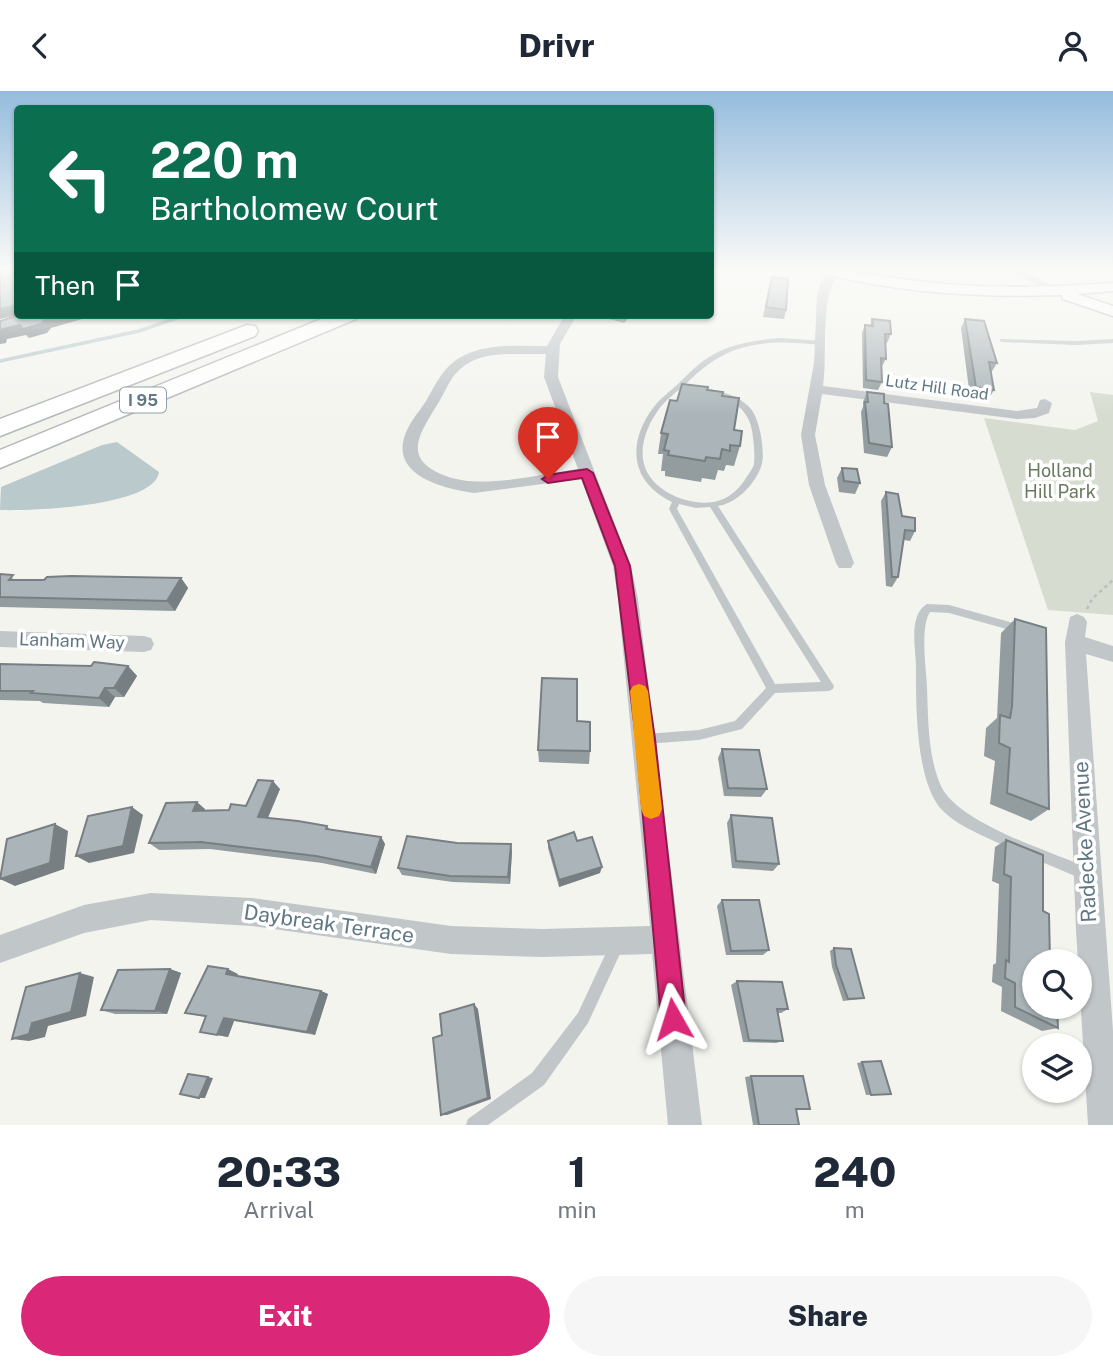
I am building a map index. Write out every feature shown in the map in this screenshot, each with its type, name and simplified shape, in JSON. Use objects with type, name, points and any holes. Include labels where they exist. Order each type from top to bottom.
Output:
[{"type":"highway","points":[[0,439],[302,319]]},
{"type":"highway","name":"I 95","points":[[0,460],[339,319]]},
{"type":"highway","points":[[0,428],[259,320]]},
{"type":"highway","name":"I 95","points":[[0,411],[259,320]]},
{"type":"street","points":[[568,319],[558,331],[551,350],[551,377],[622,566],[645,739],[685,1125]]},
{"type":"street","points":[[822,319],[817,389],[808,428],[810,451],[817,485],[845,563]]},
{"type":"street","points":[[551,350],[486,353],[461,362],[448,375],[418,425],[411,439],[411,456],[428,475],[449,484],[474,488],[587,473]]},
{"type":"street","name":"Lutz Hill Road","points":[[817,389],[1017,415],[1037,414],[1044,410],[1045,403]]},
{"type":"street","points":[[1079,625],[1113,654]]},
{"type":"street","name":"Radecke Avenue","points":[[1079,625],[1087,874],[1105,1125]]},
{"type":"street","name":"Lanham Way","points":[[0,639],[144,644]]},
{"type":"street","name":"Daybreak Terrace","points":[[0,949],[31,935],[71,923],[139,908],[234,909],[421,937],[498,944],[664,940]]},
{"type":"lane","points":[[681,385],[737,400],[747,407],[757,427],[757,466],[737,494],[722,503],[694,505],[676,502],[665,498],[645,478],[639,458],[640,448],[649,418],[655,408],[697,368],[742,344],[770,339],[821,343]]},
{"type":"lane","points":[[1002,340],[1076,344],[1113,341]]},
{"type":"lane","points":[[676,502],[673,509],[772,689]]},
{"type":"lane","points":[[645,739],[699,735],[738,725],[772,689],[829,686],[713,505]]},
{"type":"lane","points":[[1030,631],[949,609],[927,608],[922,615],[919,634],[930,775],[944,802],[964,820],[1087,874]]},
{"type":"lane","points":[[474,1125],[538,1079],[583,1018],[620,941]]},
{"type":"path","points":[[1079,625],[1092,599],[1113,580]]},
{"type":"green space","name":"Holland Hill Park","points":[[1090,392],[1113,395],[1113,615],[1048,610],[984,418],[1075,430],[1098,421]]},
{"type":"shaded area","points":[[117,442],[159,472],[152,484],[137,493],[89,505],[0,510],[1,487],[102,445]]},
{"type":"building","points":[[6,319],[45,319],[41,324],[23,329],[20,325],[0,330],[0,321]]},
{"type":"building","points":[[872,319],[890,321],[891,334],[885,334],[886,359],[881,358],[882,382],[866,380],[865,325],[873,326]]},
{"type":"building","points":[[965,319],[984,321],[997,363],[989,362],[994,390],[976,387]]},
{"type":"building","points":[[682,384],[708,387],[707,390],[723,392],[722,396],[739,398],[734,430],[742,431],[740,446],[730,445],[730,451],[722,449],[720,459],[706,457],[705,461],[668,455],[669,451],[664,450],[668,434],[661,433],[670,400],[677,401]]},
{"type":"building","points":[[867,392],[884,394],[884,403],[888,404],[892,447],[869,443],[865,402],[868,402]]},
{"type":"building","points":[[842,468],[857,469],[860,483],[844,481]]},
{"type":"building","points":[[886,492],[898,494],[902,516],[915,518],[915,531],[905,530],[898,577],[892,577]]},
{"type":"building","points":[[0,574],[13,575],[9,580],[44,580],[47,577],[71,576],[181,578],[167,601],[0,597]]},
{"type":"building","points":[[1015,619],[1046,628],[1049,809],[1007,793],[1010,748],[999,743],[1000,715],[1010,718],[1012,707]]},
{"type":"building","points":[[94,662],[128,666],[114,688],[105,688],[99,698],[31,693],[33,691],[0,691],[0,664],[91,666]]},
{"type":"building","points":[[542,678],[577,679],[577,721],[590,722],[590,751],[538,750]]},
{"type":"building","points":[[722,749],[759,750],[767,789],[728,788]]},
{"type":"building","points":[[258,780],[273,781],[258,817],[298,821],[327,826],[326,829],[381,837],[371,867],[316,856],[201,842],[149,843],[166,803],[197,802],[193,811],[229,810],[231,804],[246,806]]},
{"type":"building","points":[[132,807],[123,846],[76,856],[88,816]]},
{"type":"building","points":[[731,815],[772,818],[779,864],[736,861]]},
{"type":"building","points":[[55,824],[50,863],[0,879],[7,839]]},
{"type":"building","points":[[574,832],[577,841],[592,837],[602,867],[559,880],[548,841]]},
{"type":"building","points":[[407,836],[457,843],[511,844],[508,877],[450,876],[398,868]]},
{"type":"building","points":[[1006,840],[1043,855],[1043,911],[1049,914],[1050,949],[1022,949],[1022,1010],[1015,1007],[1015,983],[1005,978],[1006,960],[1009,962],[1011,877],[1004,874]]},
{"type":"building","points":[[722,900],[759,900],[769,950],[731,951]]},
{"type":"building","points":[[834,948],[851,949],[864,998],[848,999],[836,965]]},
{"type":"building","points":[[208,966],[228,969],[226,974],[321,991],[307,1032],[224,1018],[217,1035],[200,1032],[206,1016],[185,1013]]},
{"type":"building","points":[[170,969],[155,1011],[101,1010],[118,970]]},
{"type":"building","points":[[80,973],[71,1012],[32,1023],[29,1034],[12,1039],[26,987]]},
{"type":"building","points":[[737,981],[782,982],[788,1009],[777,1009],[783,1041],[749,1040]]},
{"type":"building","points":[[474,1004],[488,1098],[441,1115],[433,1038],[442,1035],[440,1014]]},
{"type":"building","points":[[1040,1019],[1058,1019],[1058,1028]]},
{"type":"building","points":[[881,1061],[891,1094],[871,1095],[862,1062]]},
{"type":"building","points":[[188,1074],[208,1077],[199,1098],[180,1094]]},
{"type":"building","points":[[751,1076],[803,1076],[810,1109],[796,1109],[799,1125],[759,1125]]},
{"type":"waterway","points":[[0,361],[139,331],[173,319]]},
{"type":"slow traffic","points":[[639,691],[651,809]]},
{"type":"route","points":[[548,479],[587,473],[622,566],[645,739],[673,1019]]}]
